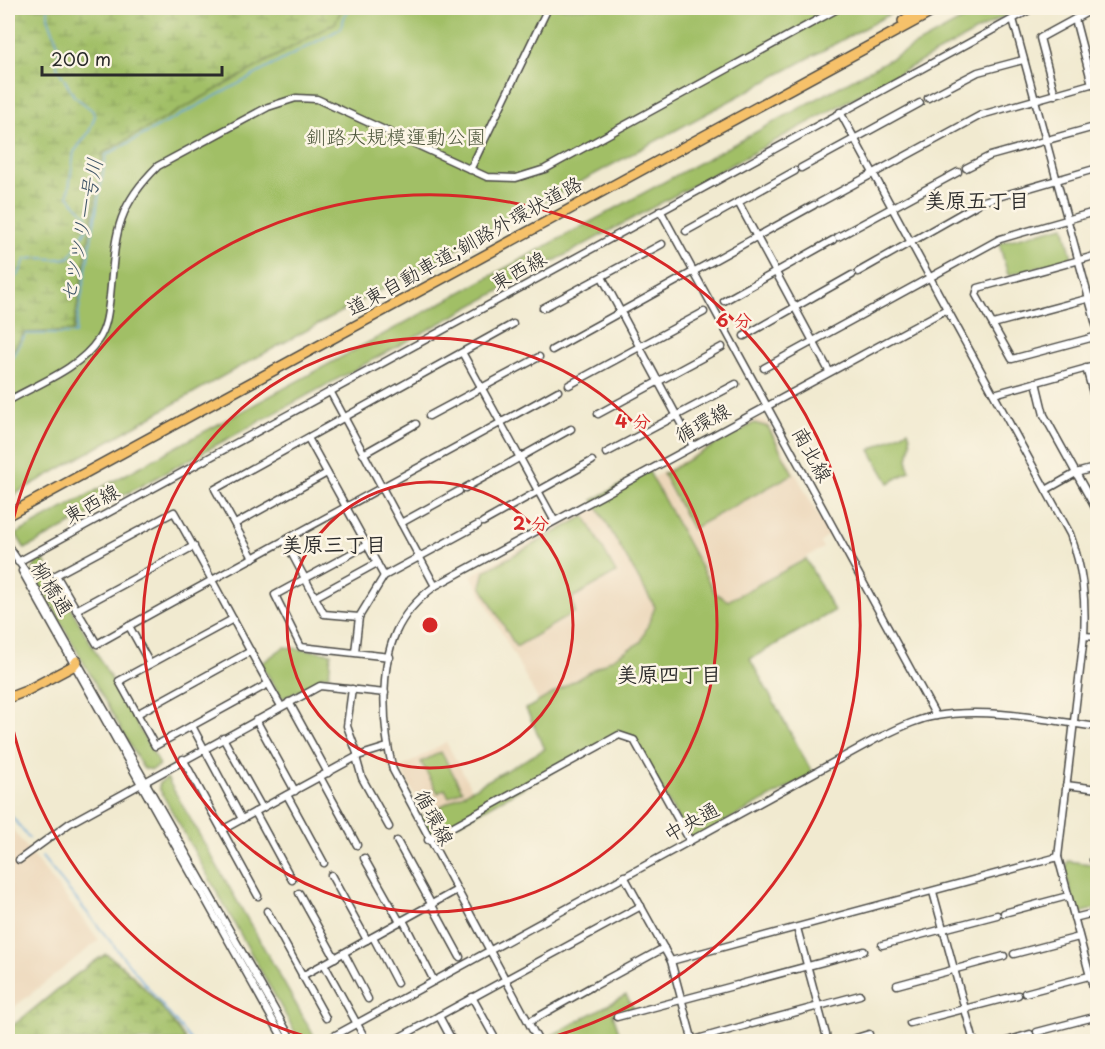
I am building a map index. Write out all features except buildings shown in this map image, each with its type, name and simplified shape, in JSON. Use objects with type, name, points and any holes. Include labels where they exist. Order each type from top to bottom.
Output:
[{"type":"highway","points":[[903,21],[922,8]]},
{"type":"highway","name":"道東自動車道;釧路外環状道路","points":[[8,510],[927,8]]},
{"type":"highway","name":"道東自動車道;釧路外環状道路","points":[[8,515],[939,8]]},
{"type":"highway","points":[[8,521],[65,484]]},
{"type":"highway","points":[[8,692],[73,663]]},
{"type":"highway","points":[[8,698],[26,691],[73,663]]},
{"type":"street","points":[[470,170],[548,8]]},
{"type":"street","points":[[8,401],[78,362],[99,340],[107,320],[121,216],[145,179],[158,166],[268,107],[296,98],[317,99],[487,177],[502,179],[530,175],[545,169],[839,8]]},
{"type":"street","name":"東西線","points":[[18,562],[1034,8]]},
{"type":"street","points":[[1055,94],[1040,38],[1095,8]]},
{"type":"street","points":[[1013,19],[1058,180],[1067,219],[1078,261],[1089,298],[1098,334],[1012,359],[976,295],[978,288],[1078,261],[1098,255]]},
{"type":"street","points":[[552,350],[981,115],[1095,83],[1075,19]]},
{"type":"street","points":[[928,99],[978,72],[1023,60]]},
{"type":"street","points":[[686,231],[920,103]]},
{"type":"street","points":[[840,112],[1070,534],[1082,569],[1086,604],[1084,636],[1058,857],[1098,1006]]},
{"type":"street","points":[[966,168],[990,156],[1098,126]]},
{"type":"street","points":[[744,336],[981,202],[1098,168]]},
{"type":"street","points":[[724,301],[958,172]]},
{"type":"street","points":[[738,202],[830,371]]},
{"type":"street","name":"南北線","points":[[660,210],[936,716]]},
{"type":"street","points":[[764,368],[1000,239],[1098,211]]},
{"type":"street","points":[[543,308],[662,244]]},
{"type":"street","points":[[602,278],[693,447]]},
{"type":"street","points":[[993,324],[1098,296]]},
{"type":"street","name":"循環線","points":[[538,1041],[428,840],[393,770],[387,747],[385,693],[396,632],[404,617],[418,599],[435,586],[947,309]]},
{"type":"street","points":[[569,385],[704,312]]},
{"type":"street","points":[[253,558],[215,489],[463,354],[513,324]]},
{"type":"street","points":[[598,414],[722,347]]},
{"type":"street","points":[[463,354],[554,520]]},
{"type":"street","points":[[429,416],[539,357]]},
{"type":"street","points":[[994,394],[1098,365]]},
{"type":"street","points":[[1086,368],[1098,411]]},
{"type":"street","points":[[1036,382],[1044,415],[1098,513]]},
{"type":"street","points":[[606,453],[736,384]]},
{"type":"street","points":[[330,391],[435,586]]},
{"type":"street","points":[[282,706],[268,684],[251,651],[233,619],[213,581],[194,546],[174,512],[56,575],[97,644],[213,581],[558,391]]},
{"type":"street","points":[[363,454],[416,424]]},
{"type":"street","points":[[401,523],[571,429]]},
{"type":"street","points":[[308,438],[384,576]]},
{"type":"street","points":[[355,652],[359,617],[384,576],[592,461]]},
{"type":"street","points":[[1046,490],[1076,473],[1098,467]]},
{"type":"street","points":[[235,524],[327,472]]},
{"type":"street","points":[[285,541],[324,614],[359,617]]},
{"type":"street","points":[[367,545],[275,595],[301,647],[390,657]]},
{"type":"street","name":"柳橋通","points":[[8,546],[142,783],[293,1041]]},
{"type":"street","points":[[76,609],[194,546]]},
{"type":"street","points":[[315,597],[376,563]]},
{"type":"street","points":[[233,619],[119,681],[155,746],[268,684]]},
{"type":"street","points":[[129,626],[150,664]]},
{"type":"street","points":[[1084,636],[1098,637]]},
{"type":"street","points":[[137,714],[251,651]]},
{"type":"street","points":[[19,860],[70,823],[183,759],[320,686],[385,693]]},
{"type":"street","points":[[352,689],[347,726],[362,778],[389,827]]},
{"type":"street","points":[[289,702],[328,773]]},
{"type":"street","name":"中央通","points":[[323,1041],[876,739],[918,720],[936,716],[980,714],[1098,727]]},
{"type":"street","points":[[256,720],[295,790]]},
{"type":"street","points":[[192,726],[242,819]]},
{"type":"street","points":[[428,840],[619,735],[634,740],[690,841]]},
{"type":"street","points":[[223,738],[262,808]]},
{"type":"street","points":[[222,830],[357,756],[387,747]]},
{"type":"street","points":[[183,759],[258,896]]},
{"type":"street","points":[[320,777],[357,845]]},
{"type":"street","name":"柳橋通","points":[[142,783],[285,1041]]},
{"type":"street","points":[[1066,785],[1098,789]]},
{"type":"street","points":[[287,795],[324,863]]},
{"type":"street","points":[[255,812],[292,880]]},
{"type":"street","points":[[1098,826],[1094,860],[1098,860]]},
{"type":"street","points":[[397,841],[460,957]]},
{"type":"street","points":[[671,961],[1058,857]]},
{"type":"street","points":[[364,858],[402,921],[434,981]]},
{"type":"street","points":[[331,875],[397,983]]},
{"type":"street","points":[[624,876],[671,961],[691,1041],[860,995]]},
{"type":"street","points":[[302,976],[457,890]]},
{"type":"street","points":[[933,892],[974,1041]]},
{"type":"street","points":[[299,894],[335,958]]},
{"type":"street","points":[[882,945],[1068,897]]},
{"type":"street","points":[[391,1041],[640,906]]},
{"type":"street","points":[[267,911],[326,1018]]},
{"type":"street","points":[[1074,918],[1098,912]]},
{"type":"street","points":[[797,928],[828,1041]]},
{"type":"street","points":[[1014,954],[1079,937]]},
{"type":"street","points":[[529,1022],[664,948]]},
{"type":"street","points":[[617,1017],[864,951]]},
{"type":"street","points":[[344,953],[368,999]]},
{"type":"street","points":[[897,985],[1004,956]]},
{"type":"street","points":[[324,964],[366,1041]]},
{"type":"street","points":[[910,1023],[1089,976]]},
{"type":"street","points":[[472,997],[497,1041]]},
{"type":"street","points":[[439,1016],[453,1041]]},
{"type":"street","points":[[1004,1041],[1098,1016]]},
{"type":"street","points":[[405,1034],[410,1041]]},
{"type":"street","points":[[843,1041],[869,1034]]},
{"type":"street","points":[[1092,1041],[1098,1040]]},
{"type":"shaded area","points":[[757,419],[768,423],[829,535],[820,543],[823,548],[728,601],[715,593],[652,478]]},
{"type":"shaded area","points":[[597,506],[655,607],[641,642],[539,702],[471,575]]},
{"type":"shaded area","points":[[446,742],[472,789],[425,816],[401,768]]},
{"type":"shaded area","points":[[8,824],[99,940],[8,1012]]},
{"type":"green space","points":[[8,8],[342,8],[335,23],[103,153],[73,331],[24,333],[8,358]]},
{"type":"green space","name":"釧路大規模運動公園","points":[[342,8],[901,8],[230,372],[8,498],[8,358],[24,333],[73,331],[103,153],[334,23]]},
{"type":"green space","points":[[984,8],[1019,8],[25,549],[16,534]]},
{"type":"green space","points":[[1064,226],[1072,258],[1008,275],[999,243]]},
{"type":"green space","points":[[754,423],[768,427],[793,474],[692,529],[663,474]]},
{"type":"green space","points":[[908,430],[911,442],[908,461],[910,471],[889,483],[870,450]]},
{"type":"green space","points":[[648,470],[715,593],[728,601],[806,559],[834,611],[750,659],[813,774],[690,841],[634,740],[619,735],[428,840],[418,819],[545,749],[526,709],[641,642],[655,607],[593,500]]},
{"type":"green space","points":[[585,516],[616,573],[572,598],[575,612],[516,647],[481,586],[485,571]]},
{"type":"green space","points":[[43,559],[160,765],[152,770],[143,768],[33,573],[35,564]]},
{"type":"green space","points":[[284,647],[331,653],[329,676],[322,675],[320,680],[285,698],[281,697],[261,664]]},
{"type":"green space","points":[[441,752],[462,790],[449,797],[445,789],[438,793],[421,762]]},
{"type":"green space","points":[[167,778],[314,1036],[306,1038],[296,1034],[159,788],[159,783]]},
{"type":"green space","points":[[1068,861],[1097,865],[1097,908],[1077,914],[1065,870]]},
{"type":"green space","points":[[106,954],[128,971],[150,994],[186,1041],[8,1041],[8,1029]]},
{"type":"green space","points":[[626,995],[634,1009],[613,1014],[622,1041],[543,1040]]},
{"type":"waterway","points":[[8,284],[19,274],[25,260],[70,257],[89,225],[87,216],[68,196],[74,152],[89,132],[95,116],[92,110],[74,96],[57,67],[59,47],[48,17],[48,8]]},
{"type":"waterway","name":"セツツリ一号川","points":[[8,363],[26,334],[75,334],[106,155],[340,29],[348,8]]},
{"type":"waterway","points":[[8,812],[29,838]]},
{"type":"waterway","points":[[42,857],[192,1042]]},
{"type":"district","name":"美原五丁目","points":[[977,199]]},
{"type":"district","name":"美原三丁目","points":[[334,543]]},
{"type":"district","name":"美原四丁目","points":[[669,673]]}]
